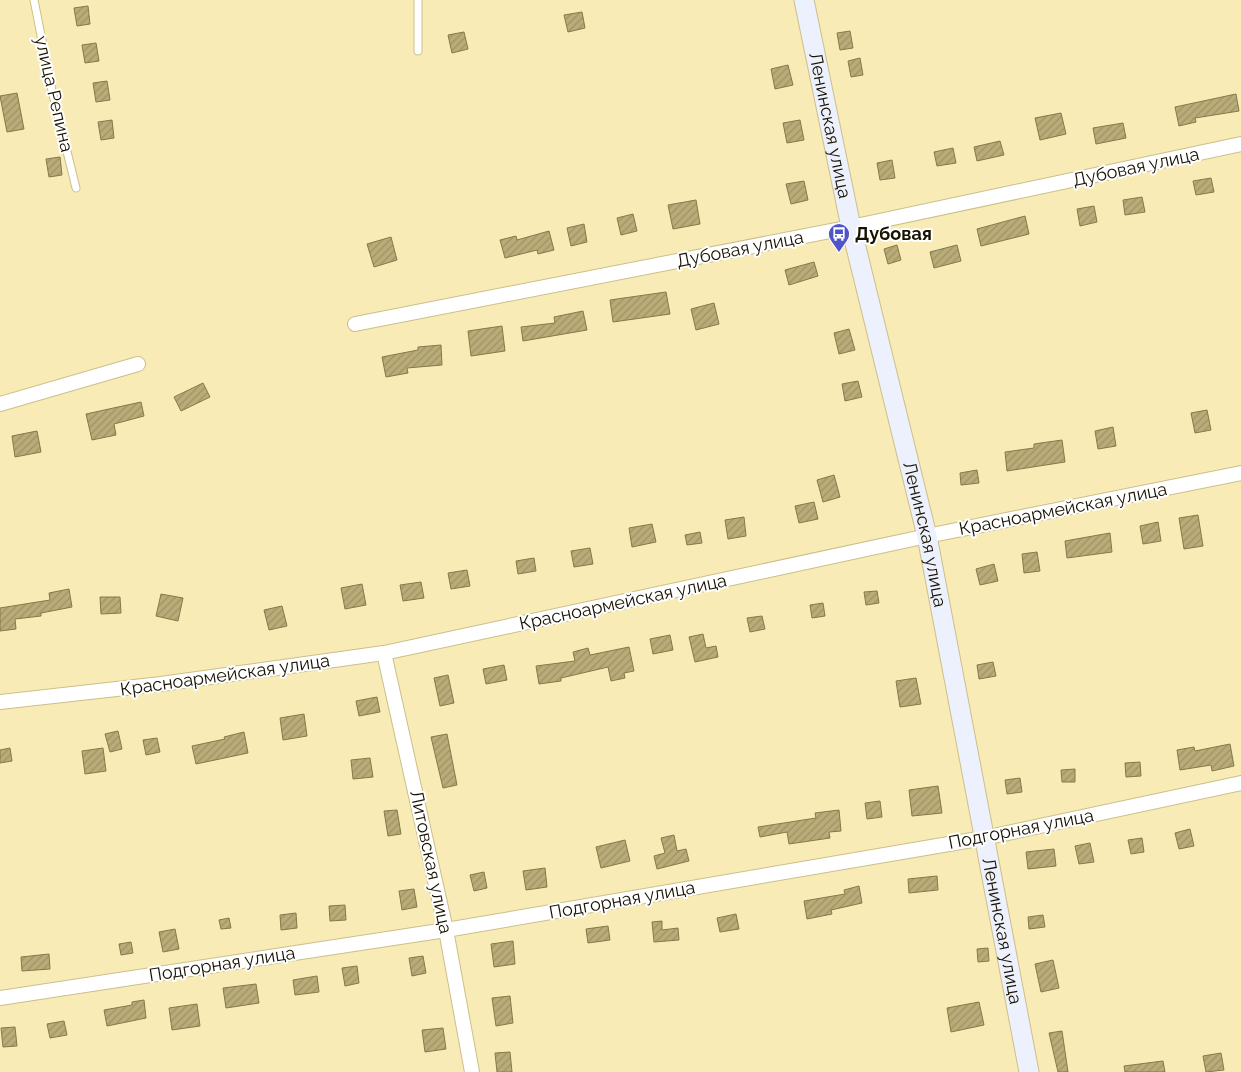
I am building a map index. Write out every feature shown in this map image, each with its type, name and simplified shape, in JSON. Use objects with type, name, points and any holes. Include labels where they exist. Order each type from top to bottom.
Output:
[{"type":"main road","name":"Ленинская улица","points":[[804,0],[851,227],[928,536],[1029,1072]]},
{"type":"street","name":"Дубовая улица","points":[[355,324],[851,227],[1241,144]]},
{"type":"street","points":[[0,404],[138,364]]},
{"type":"street","name":"Красноармейская улица","points":[[0,702],[161,684],[384,653],[928,536],[1241,473]]},
{"type":"street","name":"Литовская улица","points":[[384,653],[446,930],[472,1072]]},
{"type":"street","name":"Подгорная улица","points":[[0,998],[446,930],[984,838],[1241,783]]},
{"type":"lane","name":"улица Репина","points":[[34,0],[52,91],[76,188]]},
{"type":"lane","points":[[418,0],[418,51]]},
{"type":"building","points":[[88,6],[90,24],[77,26],[74,8]]},
{"type":"building","points":[[582,12],[585,28],[568,32],[564,15]]},
{"type":"building","points":[[850,31],[853,48],[840,50],[837,33]]},
{"type":"building","points":[[464,32],[468,49],[452,53],[448,35]]},
{"type":"building","points":[[96,43],[99,61],[85,63],[82,45]]},
{"type":"building","points":[[860,58],[863,75],[851,77],[848,61]]},
{"type":"building","points":[[788,65],[793,85],[775,89],[771,69]]},
{"type":"building","points":[[107,81],[110,100],[96,102],[93,83]]},
{"type":"building","points":[[17,93],[24,129],[7,132],[0,96]]},
{"type":"building","points":[[1236,94],[1239,111],[1195,118],[1196,122],[1179,126],[1175,107]]},
{"type":"building","points":[[1061,113],[1066,134],[1040,140],[1035,118]]},
{"type":"building","points":[[112,120],[114,138],[101,140],[98,122]]},
{"type":"building","points":[[800,120],[804,140],[787,143],[783,123]]},
{"type":"building","points":[[1123,123],[1126,138],[1096,144],[1093,128]]},
{"type":"building","points":[[1000,141],[1004,155],[977,161],[974,147]]},
{"type":"building","points":[[953,148],[956,163],[937,166],[934,152]]},
{"type":"building","points":[[60,157],[62,175],[49,177],[46,159]]},
{"type":"building","points":[[892,160],[895,178],[880,180],[877,163]]},
{"type":"building","points":[[1211,178],[1214,192],[1196,195],[1193,181]]},
{"type":"building","points":[[804,181],[808,200],[791,204],[786,184]]},
{"type":"building","points":[[1142,197],[1145,212],[1125,215],[1123,200]]},
{"type":"building","points":[[696,200],[700,224],[673,229],[668,205]]},
{"type":"building","points":[[1094,206],[1097,222],[1080,226],[1077,209]]},
{"type":"building","points":[[633,214],[637,231],[621,235],[617,218]]},
{"type":"building","points":[[1025,216],[1029,234],[981,246],[977,229]]},
{"type":"building","points":[[584,224],[587,242],[571,246],[567,228]]},
{"type":"building","points":[[549,231],[554,250],[538,254],[537,250],[505,258],[500,240],[516,236],[517,240]]},
{"type":"building","points":[[391,237],[397,260],[374,267],[367,244]]},
{"type":"building","points":[[897,245],[901,260],[888,264],[884,249]]},
{"type":"building","points":[[957,245],[961,261],[934,268],[930,252]]},
{"type":"building","points":[[814,262],[818,276],[789,285],[785,270]]},
{"type":"building","points":[[666,292],[670,314],[613,322],[610,300]]},
{"type":"building","points":[[714,303],[719,324],[696,330],[691,309]]},
{"type":"building","points":[[583,311],[587,330],[523,341],[521,327],[555,323],[554,317]]},
{"type":"building","points":[[502,326],[505,351],[471,356],[468,331]]},
{"type":"building","points":[[849,329],[855,350],[839,354],[834,333]]},
{"type":"building","points":[[441,345],[442,365],[407,368],[408,373],[386,377],[382,357],[418,350],[418,347]]},
{"type":"building","points":[[858,381],[862,397],[845,401],[842,384]]},
{"type":"building","points":[[203,383],[210,397],[181,411],[174,397]]},
{"type":"building","points":[[141,402],[144,416],[114,424],[116,435],[92,440],[86,414]]},
{"type":"building","points":[[1207,410],[1211,430],[1195,433],[1191,413]]},
{"type":"building","points":[[1113,427],[1116,446],[1098,449],[1095,431]]},
{"type":"building","points":[[37,431],[41,452],[15,457],[12,436]]},
{"type":"building","points":[[1062,440],[1065,462],[1007,471],[1005,452],[1034,448],[1034,444]]},
{"type":"building","points":[[977,470],[979,483],[961,485],[960,473]]},
{"type":"building","points":[[834,475],[840,497],[823,502],[817,480]]},
{"type":"building","points":[[814,502],[818,519],[799,523],[795,506]]},
{"type":"building","points":[[1198,515],[1203,546],[1184,549],[1179,518]]},
{"type":"building","points":[[744,517],[746,536],[728,539],[725,520]]},
{"type":"building","points":[[1158,522],[1161,541],[1143,544],[1140,526]]},
{"type":"building","points":[[652,524],[656,542],[632,547],[629,528]]},
{"type":"building","points":[[700,532],[702,543],[687,545],[685,535]]},
{"type":"building","points":[[1110,533],[1112,552],[1067,558],[1065,541]]},
{"type":"building","points":[[590,548],[593,564],[574,567],[571,551]]},
{"type":"building","points":[[1037,552],[1040,571],[1024,573],[1022,554]]},
{"type":"building","points":[[534,558],[536,571],[518,574],[516,561]]},
{"type":"building","points":[[994,564],[998,581],[980,585],[976,569]]},
{"type":"building","points":[[467,570],[470,586],[451,589],[448,573]]},
{"type":"building","points":[[421,582],[424,598],[403,601],[400,585]]},
{"type":"building","points":[[362,584],[366,605],[345,609],[341,588]]},
{"type":"building","points":[[69,589],[72,607],[41,613],[41,616],[15,619],[16,629],[0,631],[0,608],[50,600],[49,593]]},
{"type":"building","points":[[877,591],[879,603],[866,605],[864,592]]},
{"type":"building","points":[[161,594],[183,598],[178,621],[156,616]]},
{"type":"building","points":[[100,597],[120,597],[121,613],[101,614]]},
{"type":"building","points":[[823,603],[825,616],[812,618],[810,605]]},
{"type":"building","points":[[282,606],[287,626],[269,630],[264,610]]},
{"type":"building","points":[[762,616],[765,629],[750,632],[747,618]]},
{"type":"building","points":[[703,634],[706,648],[716,646],[718,657],[695,662],[689,637]]},
{"type":"building","points":[[670,635],[673,650],[653,654],[650,639]]},
{"type":"building","points":[[629,647],[634,671],[624,673],[625,678],[611,681],[608,667],[561,678],[561,681],[539,684],[536,666],[575,661],[573,652],[588,648],[590,655]]},
{"type":"building","points":[[993,662],[996,676],[979,679],[977,665]]},
{"type":"building","points":[[504,665],[507,680],[486,684],[483,669]]},
{"type":"building","points":[[448,675],[454,703],[440,706],[434,678]]},
{"type":"building","points":[[916,678],[921,704],[900,707],[896,681]]},
{"type":"building","points":[[377,697],[380,712],[359,716],[356,701]]},
{"type":"building","points":[[304,714],[307,736],[283,740],[280,718]]},
{"type":"building","points":[[118,731],[122,749],[110,752],[105,734]]},
{"type":"building","points":[[244,732],[248,753],[196,764],[192,746],[225,739],[224,737]]},
{"type":"building","points":[[447,734],[457,785],[443,788],[431,737]]},
{"type":"building","points":[[157,738],[160,752],[146,755],[143,740]]},
{"type":"building","points":[[1230,744],[1234,766],[1212,771],[1211,765],[1180,770],[1177,750],[1194,747],[1195,751]]},
{"type":"building","points":[[10,748],[12,761],[0,763],[0,750]]},
{"type":"building","points":[[103,748],[106,771],[85,774],[82,751]]},
{"type":"building","points":[[370,758],[373,777],[353,779],[351,760]]},
{"type":"building","points":[[1140,762],[1141,776],[1126,777],[1125,763]]},
{"type":"building","points":[[1075,769],[1075,782],[1062,782],[1061,770]]},
{"type":"building","points":[[1020,778],[1022,792],[1007,794],[1005,780]]},
{"type":"building","points":[[938,786],[942,813],[912,816],[909,790]]},
{"type":"building","points":[[880,801],[882,817],[867,819],[865,803]]},
{"type":"building","points":[[397,810],[401,834],[388,836],[384,811]]},
{"type":"building","points":[[839,810],[841,831],[829,832],[830,838],[789,844],[787,832],[760,837],[758,827],[816,818],[815,813]]},
{"type":"building","points":[[1190,829],[1194,846],[1179,849],[1175,833]]},
{"type":"building","points":[[674,835],[677,851],[686,849],[689,861],[657,869],[654,856],[665,853],[661,838]]},
{"type":"building","points":[[1142,838],[1144,852],[1131,854],[1128,840]]},
{"type":"building","points":[[625,840],[630,861],[601,868],[596,847]]},
{"type":"building","points":[[1090,843],[1094,862],[1079,864],[1075,846]]},
{"type":"building","points":[[1054,849],[1056,866],[1028,869],[1026,852]]},
{"type":"building","points":[[545,868],[547,887],[526,890],[523,871]]},
{"type":"building","points":[[484,872],[487,888],[474,891],[470,875]]},
{"type":"building","points":[[937,876],[938,890],[909,893],[908,879]]},
{"type":"building","points":[[859,886],[862,903],[831,910],[832,914],[807,919],[804,901],[845,894],[844,890]]},
{"type":"building","points":[[414,889],[417,907],[402,910],[399,891]]},
{"type":"building","points":[[345,905],[346,920],[330,921],[329,906]]},
{"type":"building","points":[[296,913],[297,928],[281,930],[280,915]]},
{"type":"building","points":[[736,914],[739,929],[720,932],[717,918]]},
{"type":"building","points":[[1043,915],[1045,927],[1029,929],[1028,917]]},
{"type":"building","points":[[229,918],[231,928],[221,929],[219,920]]},
{"type":"building","points":[[662,921],[662,930],[678,928],[679,940],[654,942],[652,922]]},
{"type":"building","points":[[608,926],[610,940],[588,943],[586,929]]},
{"type":"building","points":[[175,929],[179,949],[163,952],[159,932]]},
{"type":"building","points":[[513,941],[515,964],[494,967],[491,944]]},
{"type":"building","points":[[131,942],[133,953],[121,955],[119,944]]},
{"type":"building","points":[[988,948],[989,961],[978,962],[977,949]]},
{"type":"building","points":[[49,954],[50,969],[22,971],[21,957]]},
{"type":"building","points":[[423,956],[426,973],[412,976],[409,958]]},
{"type":"building","points":[[1053,960],[1059,988],[1041,992],[1035,964]]},
{"type":"building","points":[[357,966],[359,983],[345,986],[342,968]]},
{"type":"building","points":[[317,976],[319,992],[295,995],[293,980]]},
{"type":"building","points":[[256,984],[259,1003],[226,1008],[223,988]]},
{"type":"building","points":[[510,996],[513,1023],[496,1026],[492,998]]},
{"type":"building","points":[[144,1000],[146,1018],[107,1026],[104,1010],[132,1005],[132,1002]]},
{"type":"building","points":[[979,1002],[984,1025],[951,1032],[947,1008]]},
{"type":"building","points":[[197,1004],[200,1026],[172,1030],[169,1008]]},
{"type":"building","points":[[64,1021],[67,1035],[50,1038],[47,1024]]},
{"type":"building","points":[[15,1027],[17,1046],[3,1047],[1,1028]]},
{"type":"building","points":[[443,1028],[446,1049],[425,1052],[422,1030]]},
{"type":"building","points":[[1062,1031],[1068,1072],[1058,1072],[1049,1033]]},
{"type":"building","points":[[510,1052],[512,1072],[497,1072],[495,1053]]},
{"type":"building","points":[[1221,1053],[1224,1070],[1206,1072],[1203,1056]]},
{"type":"building","points":[[1163,1061],[1165,1072],[1125,1072],[1124,1066]]},
{"type":"place","name":"Дубовая","points":[[839,253]]}]
